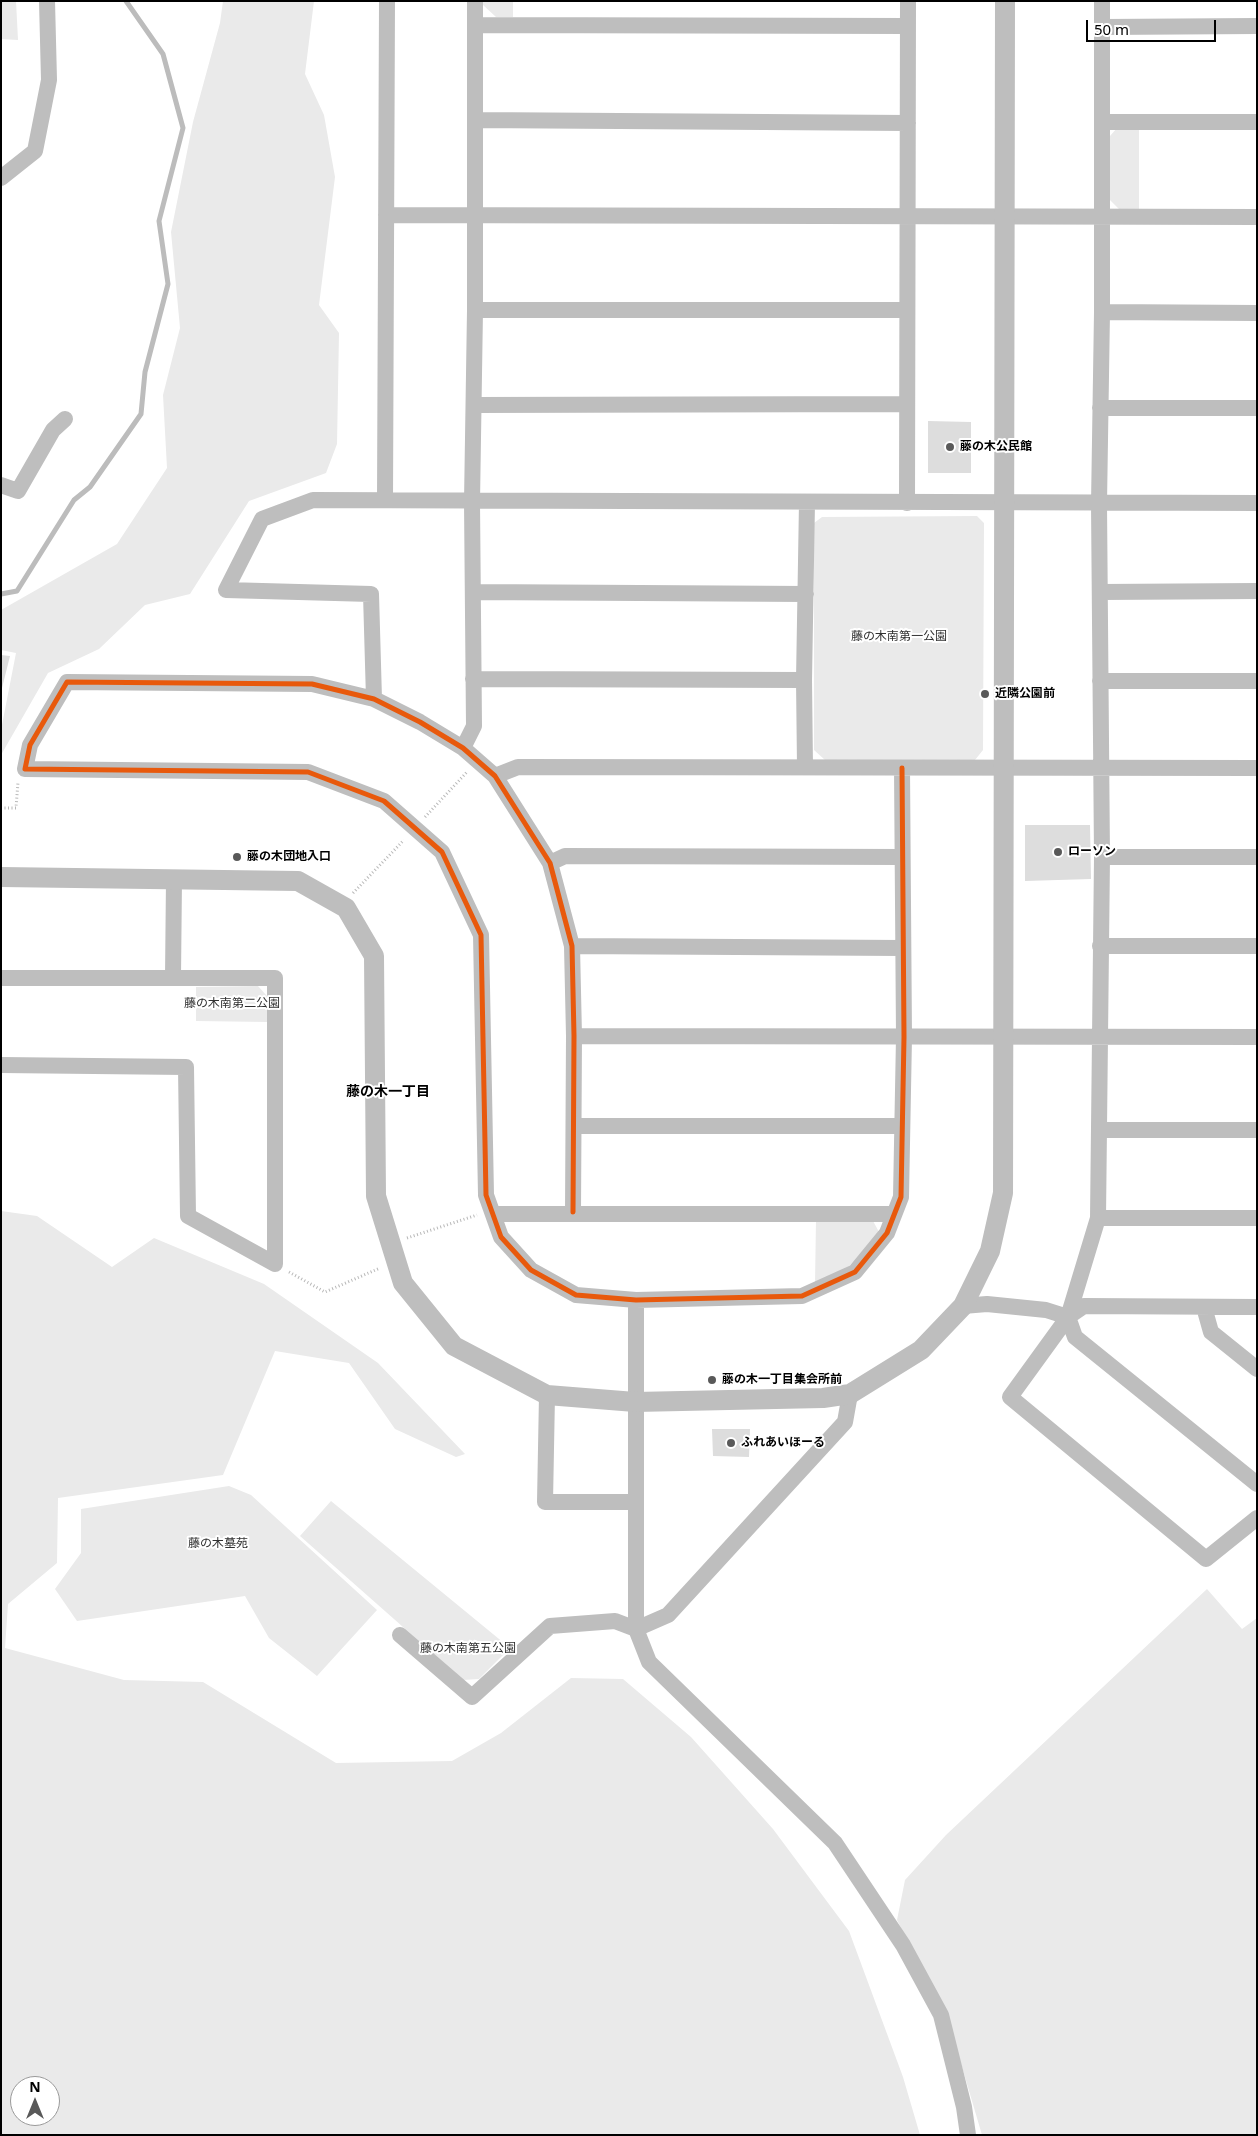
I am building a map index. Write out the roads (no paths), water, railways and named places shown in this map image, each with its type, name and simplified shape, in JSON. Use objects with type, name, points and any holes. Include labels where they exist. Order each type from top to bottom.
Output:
[{"type":"street","points":[[1,178],[34,151],[49,80],[47,1]]},
{"type":"street","points":[[386,500],[387,1]]},
{"type":"street","points":[[463,748],[474,726],[472,502],[476,1]]},
{"type":"street","points":[[907,503],[908,1]]},
{"type":"street","points":[[1,877],[298,881],[346,908],[374,956],[376,1196],[403,1283],[454,1346],[547,1395],[636,1402],[823,1398],[850,1394],[921,1350],[963,1306],[990,1251],[1003,1192],[1005,1]]},
{"type":"street","points":[[1102,1],[1102,312],[1099,504],[1102,857],[1098,1218],[1068,1317],[1010,1397],[1206,1559],[1257,1518]]},
{"type":"street","points":[[475,26],[908,26]]},
{"type":"street","points":[[1103,27],[1257,26]]},
{"type":"street","points":[[475,120],[908,123]]},
{"type":"street","points":[[1102,122],[1257,122]]},
{"type":"street","points":[[386,215],[1257,217]]},
{"type":"street","points":[[475,310],[907,310]]},
{"type":"street","points":[[1102,312],[1257,312]]},
{"type":"street","points":[[474,405],[907,404]]},
{"type":"street","points":[[1100,408],[1257,408]]},
{"type":"street","points":[[1,486],[18,491],[53,430],[65,418]]},
{"type":"street","points":[[374,699],[371,594],[226,590],[262,519],[313,500],[472,502],[1004,502],[1099,504],[1257,503]]},
{"type":"street","points":[[805,767],[804,680],[807,502]]},
{"type":"street","points":[[1101,592],[1257,591]]},
{"type":"street","points":[[473,592],[806,594]]},
{"type":"street","points":[[473,679],[804,680]]},
{"type":"street","points":[[1100,681],[1257,681]]},
{"type":"street","points":[[573,1212],[574,1036],[572,946],[550,863],[495,776],[463,748],[420,722],[374,699],[312,684],[67,682],[30,745],[24,769],[308,772],[384,801],[442,852],[481,936],[486,1195],[501,1237],[531,1270],[576,1295],[636,1300],[802,1296],[855,1272],[887,1233],[901,1196],[904,1037],[902,768]]},
{"type":"street","points":[[495,776],[518,767],[1257,768]]},
{"type":"street","points":[[550,863],[565,856],[902,857]]},
{"type":"street","points":[[1102,857],[1257,857]]},
{"type":"street","points":[[173,978],[174,879]]},
{"type":"street","points":[[572,946],[902,948]]},
{"type":"street","points":[[1100,946],[1257,946]]},
{"type":"street","points":[[1,978],[275,978],[275,1264],[188,1216],[186,1067],[1,1065]]},
{"type":"street","points":[[574,1036],[1257,1037]]},
{"type":"street","points":[[574,1126],[902,1126]]},
{"type":"street","points":[[1099,1130],[1257,1130]]},
{"type":"street","points":[[492,1212],[894,1214]]},
{"type":"street","points":[[1098,1218],[1257,1218]]},
{"type":"street","points":[[636,1300],[636,1629],[648,1662],[835,1843],[897,1937],[941,2015],[964,2107],[968,2135]]},
{"type":"street","points":[[963,1306],[987,1304],[1046,1310],[1068,1317]]},
{"type":"street","points":[[1068,1317],[1084,1306],[1257,1307]]},
{"type":"street","points":[[1204,1307],[1211,1332],[1257,1368]]},
{"type":"street","points":[[1068,1317],[1075,1337],[1257,1484]]},
{"type":"street","points":[[400,1635],[472,1696],[550,1626],[615,1621],[636,1629],[668,1615],[845,1422],[850,1394]]},
{"type":"street","points":[[547,1395],[545,1502],[635,1502]]},
{"type":"waterway","points":[[1,594],[17,591],[74,500],[90,487],[141,414],[145,372],[168,284],[159,221],[183,128],[163,54],[126,1]]},
{"type":"place","name":"藤の木公民館","points":[[950,447]]},
{"type":"place","name":"近隣公園前","points":[[985,694]]},
{"type":"place","name":"ローソン","points":[[1058,852]]},
{"type":"place","name":"藤の木団地入口","points":[[237,857]]},
{"type":"place","name":"藤の木一丁目集会所前","points":[[712,1380]]},
{"type":"place","name":"ふれあいほーる","points":[[731,1443]]},
{"type":"district","name":"藤の木一丁目","points":[[388,1092]]},
{"type":"park label","name":"藤の木南第一公園","points":[[899,637]]},
{"type":"park label","name":"藤の木南第二公園","points":[[232,1004]]},
{"type":"park label","name":"藤の木墓苑","points":[[218,1544]]},
{"type":"park label","name":"藤の木南第五公園","points":[[468,1649]]}]
